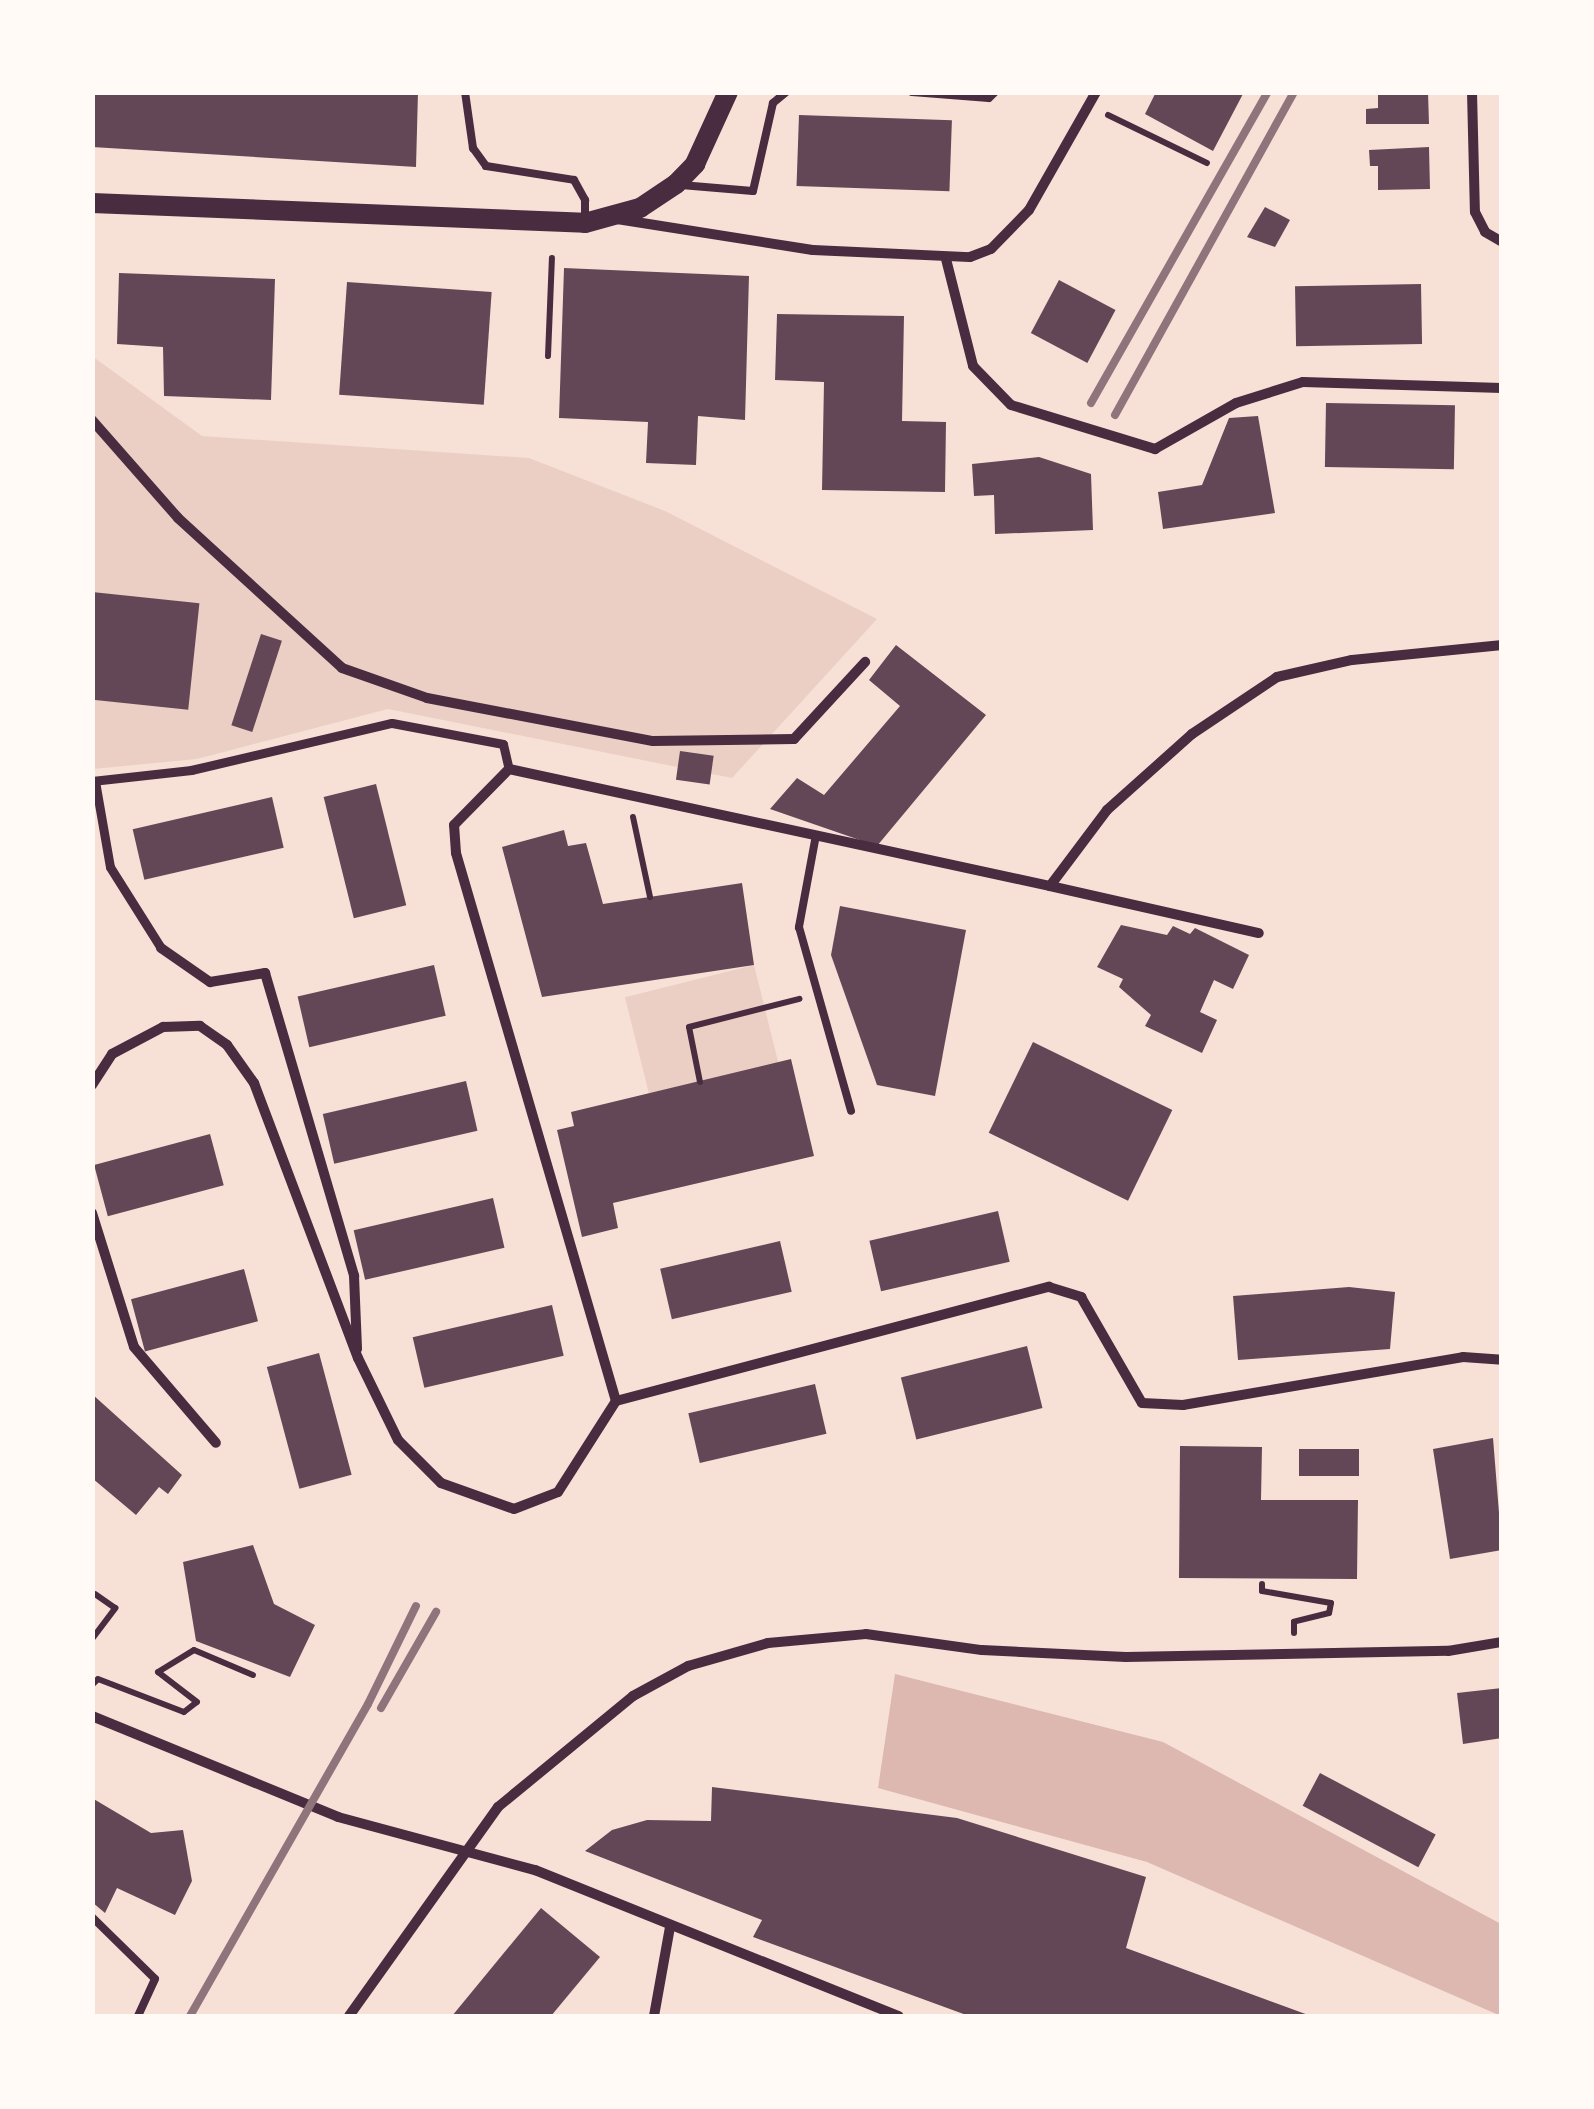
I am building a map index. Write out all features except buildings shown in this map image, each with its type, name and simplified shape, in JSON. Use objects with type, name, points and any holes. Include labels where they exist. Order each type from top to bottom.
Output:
[{"type":"main road","points":[[92,203],[585,223],[611,218],[676,184],[703,150],[728,92]]},
{"type":"street","points":[[611,218],[737,240],[946,259],[990,249],[1030,210],[1096,92]]},
{"type":"street","points":[[1472,92],[1475,212],[1485,232],[1502,242]]},
{"type":"street","points":[[946,259],[973,366],[1012,405],[1155,449],[1236,403],[1303,382],[1502,388]]},
{"type":"street","points":[[92,420],[178,518],[342,668],[427,698],[654,742],[794,739],[864,662]]},
{"type":"street","points":[[1050,886],[1106,810],[1192,734],[1277,676],[1352,660],[1502,645]]},
{"type":"street","points":[[358,1358],[354,1276],[265,973],[210,982],[161,948],[110,867],[94,781],[192,770],[392,723],[503,744],[509,769]]},
{"type":"street","points":[[509,769],[627,791],[1259,933]]},
{"type":"street","points":[[509,769],[454,825],[456,854],[616,1401]]},
{"type":"street","points":[[92,1085],[112,1054],[163,1027],[200,1026],[227,1046],[254,1083],[358,1358],[398,1440],[440,1483],[514,1510],[558,1492],[616,1401],[1049,1287],[1081,1297],[1142,1402],[1183,1405],[1464,1358],[1502,1360]]},
{"type":"street","points":[[92,1214],[134,1347],[216,1443]]},
{"type":"street","points":[[349,2016],[468,1850],[518,1788],[633,1696],[688,1666],[768,1643],[866,1634],[982,1650],[1126,1657],[1448,1651],[1502,1642]]},
{"type":"street","points":[[92,1716],[338,1817],[468,1850],[899,2016]]},
{"type":"street","points":[[654,2016],[670,1927]]},
{"type":"lane","points":[[465,92],[473,148],[486,166],[574,180],[585,200],[585,223]]},
{"type":"lane","points":[[676,184],[753,191],[773,103],[786,92]]},
{"type":"lane","points":[[912,92],[994,92]]},
{"type":"lane","points":[[816,835],[799,926],[850,1111]]},
{"type":"lane","points":[[92,1917],[155,1980],[138,2016]]},
{"type":"path","points":[[1089,106],[1207,163]]},
{"type":"path","points":[[548,356],[552,258]]},
{"type":"path","points":[[627,791],[650,897]]},
{"type":"path","points":[[700,1082],[690,1027],[818,995]]},
{"type":"path","points":[[1262,1584],[1262,1591],[1331,1603],[1329,1613],[1294,1622],[1294,1654]]},
{"type":"path","points":[[92,1639],[116,1608],[94,1594]]},
{"type":"path","points":[[92,1685],[98,1679],[184,1712],[198,1702],[158,1672],[194,1650],[253,1675]]},
{"type":"shaded area","points":[[92,356],[202,436],[529,458],[665,511],[877,619],[732,778],[388,709],[197,759],[93,769]]},
{"type":"shaded area","points":[[754,965],[778,1063],[649,1095],[625,997]]},
{"type":"shaded area","points":[[895,1674],[1163,1742],[1501,1924],[1501,2016],[1147,1862],[878,1788]]},
{"type":"railway","points":[[1091,403],[1268,92]]},
{"type":"railway","points":[[1115,415],[1294,92]]},
{"type":"railway","points":[[190,2016],[368,1704],[416,1606]]},
{"type":"railway","points":[[381,1708],[436,1612]]}]
